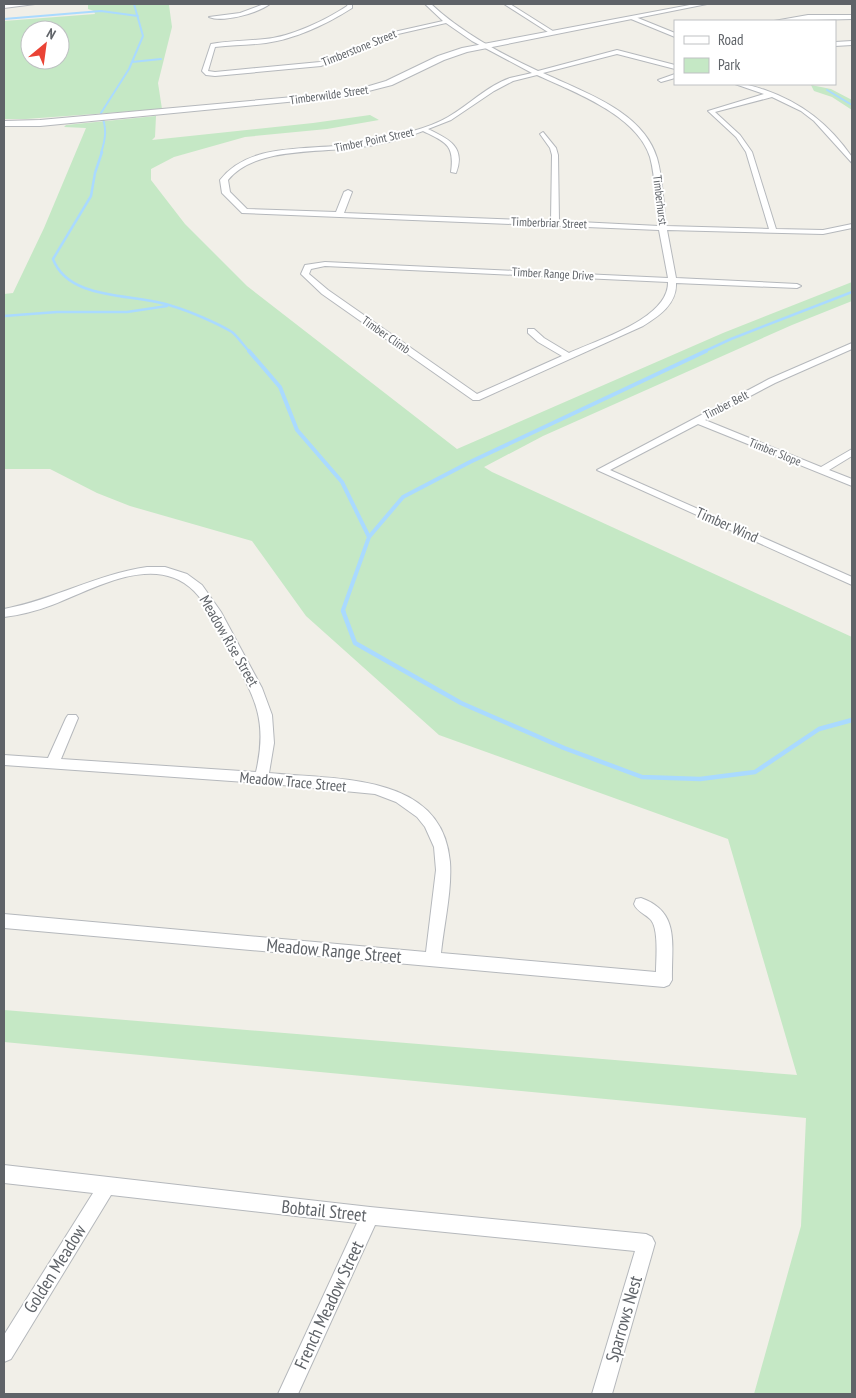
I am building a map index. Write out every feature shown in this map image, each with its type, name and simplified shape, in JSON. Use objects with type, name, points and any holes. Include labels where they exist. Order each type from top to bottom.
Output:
[{"type":"street","points":[[4,6],[32,4]]},
{"type":"street","points":[[212,17],[234,16],[256,10],[267,4]]},
{"type":"street","name":"Timberstone Street","points":[[350,4],[350,7],[340,14],[285,37],[268,41],[213,45],[205,71],[208,74],[321,64],[396,33],[448,21]]},
{"type":"street","name":"Timberhurst","points":[[428,4],[448,21],[486,46],[602,105],[638,132],[651,150],[654,159],[672,279],[670,297],[658,313],[640,324],[476,398]]},
{"type":"street","points":[[507,4],[553,33]]},
{"type":"street","name":"Timberwilde Street","points":[[4,124],[325,98],[355,93],[390,83],[447,56],[486,46],[704,4]]},
{"type":"street","points":[[785,20],[808,17],[852,17]]},
{"type":"street","points":[[633,18],[674,35]]},
{"type":"street","points":[[836,44],[852,43]]},
{"type":"street","name":"Timber Point Street","points":[[245,211],[226,193],[223,186],[227,174],[243,163],[273,154],[331,149],[376,142],[423,129],[458,114],[502,84],[537,72],[617,52],[674,67]]},
{"type":"street","points":[[661,80],[674,76]]},
{"type":"street","points":[[741,85],[794,103],[809,113],[838,141],[852,161]]},
{"type":"street","points":[[772,94],[711,111],[738,136],[749,152],[773,230]]},
{"type":"street","points":[[423,129],[446,140],[452,146],[457,156],[454,172]]},
{"type":"street","points":[[543,134],[553,148],[555,155],[555,224]]},
{"type":"street","points":[[340,215],[348,192]]},
{"type":"street","name":"Timberbriar Street","points":[[245,211],[663,228],[823,232],[852,226]]},
{"type":"street","name":"Timber Range Drive","points":[[308,267],[325,264],[797,286]]},
{"type":"street","name":"Timber Climb","points":[[308,267],[305,274],[325,292],[476,398]]},
{"type":"street","points":[[531,331],[541,340],[568,356]]},
{"type":"street","name":"Timber Belt","points":[[602,470],[779,378],[852,346]]},
{"type":"street","name":"Timber Slope","points":[[697,420],[852,483]]},
{"type":"street","points":[[821,471],[852,452]]},
{"type":"street","name":"Timber Wind","points":[[602,470],[852,581]]},
{"type":"street","name":"Meadow Rise Street","points":[[4,613],[46,602],[129,572],[161,572],[187,580],[204,595],[262,698],[268,724],[269,740],[267,755],[260,778]]},
{"type":"street","points":[[52,764],[72,718]]},
{"type":"street","name":"Meadow Trace Street","points":[[4,760],[260,778],[376,789],[391,793],[412,803],[428,818],[440,838],[443,862],[433,960]]},
{"type":"street","name":"Meadow Range Street","points":[[4,921],[664,980],[663,923],[653,911],[642,904]]},
{"type":"street","name":"Bobtail Street","points":[[4,1174],[370,1216],[646,1243]]},
{"type":"street","name":"Golden Meadow","points":[[4,1352],[106,1186]]},
{"type":"street","name":"French Meadow Street","points":[[288,1394],[370,1216]]},
{"type":"street","name":"Sparrows Nest","points":[[602,1394],[646,1243]]},
{"type":"green space","points":[[88,4],[169,5],[172,27],[158,83],[162,109],[4,119],[4,21],[95,14],[94,11],[88,9]]},
{"type":"green space","points":[[811,85],[831,89],[852,100],[852,110],[832,97],[814,91]]},
{"type":"green space","points":[[370,115],[379,120],[327,129],[245,137],[174,157],[151,169],[151,180],[185,224],[247,286],[457,449],[723,333],[852,282],[852,301],[792,325],[543,436],[484,467],[852,637],[852,1394],[754,1394],[801,1226],[806,1118],[4,1042],[4,1010],[797,1075],[728,839],[439,735],[306,616],[252,541],[130,506],[97,493],[50,469],[4,469],[4,294],[13,293],[44,228],[86,128],[64,127],[66,125],[156,116],[155,137],[152,140]]},
{"type":"waterway","points":[[134,4],[137,16]]},
{"type":"waterway","points":[[4,19],[101,11],[137,16]]},
{"type":"waterway","points":[[101,153],[105,133],[101,113],[129,69],[143,36],[137,16]]},
{"type":"waterway","points":[[132,62],[161,59]]},
{"type":"waterway","points":[[827,90],[852,105]]},
{"type":"waterway","points":[[102,152],[95,173],[91,196],[53,259],[61,273],[73,283],[88,289],[105,294],[157,302],[179,308],[203,318],[232,332],[250,352]]},
{"type":"waterway","points":[[703,352],[731,339],[852,292]]},
{"type":"waterway","points":[[4,316],[57,312],[127,312],[167,306]]},
{"type":"waterway","points":[[249,351],[280,387],[297,430],[342,482],[369,537]]},
{"type":"waterway","points":[[369,537],[403,497],[470,462],[706,351]]},
{"type":"waterway","points":[[344,613],[343,610],[369,537]]},
{"type":"waterway","points":[[343,611],[355,643],[461,703],[564,748],[642,777],[700,779],[755,772],[819,729],[852,720]]}]
